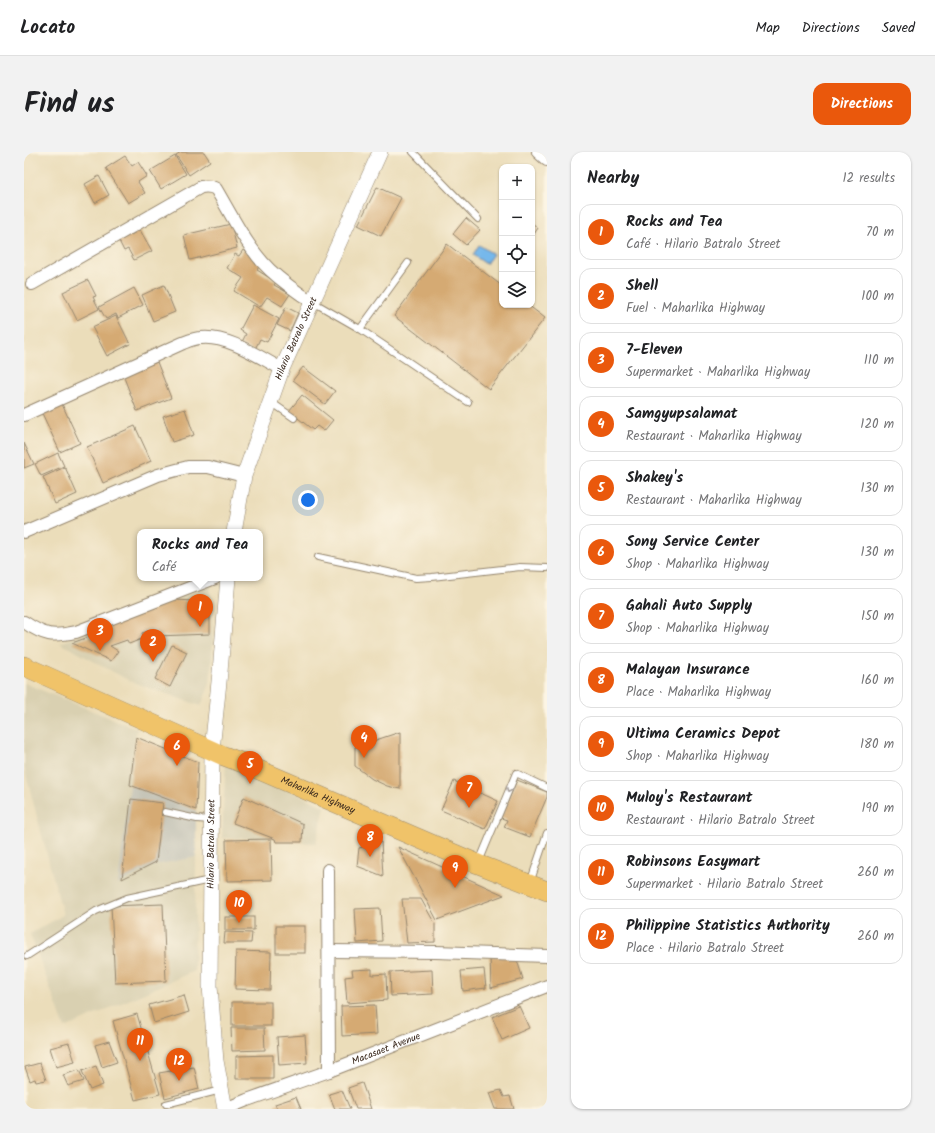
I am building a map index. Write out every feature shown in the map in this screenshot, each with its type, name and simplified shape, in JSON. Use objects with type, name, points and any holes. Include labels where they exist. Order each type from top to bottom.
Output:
[{"type":"main road","name":"Maharlika Highway","points":[[24,666],[212,750],[478,864],[547,891]]},
{"type":"street","name":"Hilario Batralo Street","points":[[235,529],[244,476],[282,369],[380,152]]},
{"type":"street","points":[[538,152],[547,160]]},
{"type":"street","points":[[32,284],[194,191],[206,186],[212,187],[216,190],[253,249],[269,269],[288,286],[312,302]]},
{"type":"street","points":[[24,415],[183,343],[201,338],[219,339],[233,344],[282,369]]},
{"type":"street","points":[[24,532],[158,475],[188,467],[208,467],[244,476]]},
{"type":"street","points":[[24,622],[46,634],[59,635],[76,632],[207,581]]},
{"type":"street","name":"Hilario Batralo Street","points":[[225,1109],[216,1061],[210,986],[212,750],[228,581]]},
{"type":"street","points":[[328,870],[329,1071]]},
{"type":"street","points":[[329,951],[436,952],[547,956]]},
{"type":"street","name":"Macasaet Avenue","points":[[225,1109],[329,1071],[547,986]]},
{"type":"lane","points":[[413,152],[478,219]]},
{"type":"lane","points":[[360,329],[408,263]]},
{"type":"lane","points":[[312,302],[360,329],[468,402]]},
{"type":"lane","points":[[270,402],[294,418]]},
{"type":"lane","points":[[318,557],[416,578],[520,567],[547,568]]},
{"type":"lane","points":[[478,864],[516,773],[547,788]]},
{"type":"lane","points":[[165,812],[197,819],[212,820]]},
{"type":"lane","points":[[529,884],[547,833]]},
{"type":"lane","points":[[27,956],[96,911],[127,898],[211,880]]},
{"type":"lane","points":[[166,1104],[221,1090]]},
{"type":"shaded area","points":[[210,586],[213,643],[210,683],[201,706],[130,681],[60,643]]},
{"type":"shaded area","points":[[24,683],[137,729],[118,884],[155,865],[196,857],[194,971],[65,1028],[30,934],[63,915],[24,767]]},
{"type":"shaded area","points":[[226,761],[325,807],[316,843],[276,842],[275,839],[222,838]]},
{"type":"shaded area","points":[[130,785],[196,810],[196,857],[155,865],[118,884]]},
{"type":"water","points":[[479,245],[493,254],[486,264],[473,255]]},
{"type":"building","points":[[181,152],[204,152],[210,161],[189,175],[176,155]]},
{"type":"building","points":[[125,156],[132,166],[138,162],[147,176],[138,182],[145,193],[128,203],[106,168]]},
{"type":"building","points":[[175,156],[186,174],[161,189],[150,171]]},
{"type":"building","points":[[99,176],[109,195],[95,203],[85,184]]},
{"type":"building","points":[[377,187],[401,198],[381,236],[358,225]]},
{"type":"building","points":[[466,218],[480,230],[466,245],[453,234]]},
{"type":"building","points":[[231,224],[237,248],[190,260],[184,235]]},
{"type":"building","points":[[535,226],[538,228],[535,232]]},
{"type":"building","points":[[140,230],[152,251],[134,260],[128,249],[124,251],[119,241]]},
{"type":"building","points":[[447,244],[499,284],[499,308],[532,308],[545,318],[489,389],[394,316]]},
{"type":"building","points":[[243,250],[262,261],[257,270],[276,282],[274,285],[290,294],[282,306],[267,297],[260,307],[234,291],[243,278],[227,268],[235,254],[239,256]]},
{"type":"building","points":[[88,280],[96,296],[93,297],[99,309],[77,320],[63,292]]},
{"type":"building","points":[[164,285],[175,312],[153,321],[142,295]]},
{"type":"building","points":[[134,288],[143,305],[118,318],[116,314],[106,319],[99,307]]},
{"type":"building","points":[[253,305],[279,319],[267,342],[260,339],[254,351],[241,344],[246,334],[240,330]]},
{"type":"building","points":[[286,307],[298,313],[290,331],[277,325]]},
{"type":"building","points":[[116,316],[130,344],[107,356],[92,327]]},
{"type":"building","points":[[157,362],[171,398],[137,411],[123,375]]},
{"type":"building","points":[[303,367],[335,391],[325,404],[293,380]]},
{"type":"building","points":[[302,395],[333,420],[324,431],[317,426],[313,430],[289,411]]},
{"type":"building","points":[[61,402],[80,443],[60,452],[41,411]]},
{"type":"building","points":[[185,409],[194,435],[172,442],[163,416]]},
{"type":"building","points":[[135,426],[151,461],[103,483],[87,447]]},
{"type":"building","points":[[24,443],[34,464],[24,468]]},
{"type":"building","points":[[58,453],[64,466],[41,476],[35,464]]},
{"type":"building","points":[[65,467],[77,494],[55,504],[43,477]]},
{"type":"building","points":[[174,600],[195,601],[195,609],[210,612],[210,634],[157,636],[154,629],[142,633],[144,638],[129,644],[127,640],[110,646],[118,651],[111,661],[72,643],[105,631],[104,627]]},
{"type":"building","points":[[172,645],[187,652],[170,687],[155,679]]},
{"type":"building","points":[[400,732],[400,789],[387,786],[372,779],[355,766],[355,747]]},
{"type":"building","points":[[136,737],[198,762],[196,810],[130,785]]},
{"type":"building","points":[[517,780],[547,792],[547,797],[530,837],[504,827],[507,820],[501,818]]},
{"type":"building","points":[[454,781],[498,801],[485,829],[441,810]]},
{"type":"building","points":[[244,797],[303,824],[302,842],[276,842],[275,839],[233,823]]},
{"type":"building","points":[[131,799],[163,803],[156,862],[122,879]]},
{"type":"building","points":[[271,839],[272,880],[227,881],[226,840]]},
{"type":"building","points":[[381,842],[383,876],[357,866],[359,848]]},
{"type":"building","points":[[398,847],[504,895],[437,920]]},
{"type":"building","points":[[402,899],[421,899],[435,924],[435,942],[407,943]]},
{"type":"building","points":[[163,904],[166,981],[115,983],[111,906]]},
{"type":"building","points":[[380,908],[382,941],[357,943],[355,909]]},
{"type":"building","points":[[225,917],[254,917],[254,930],[225,930]]},
{"type":"building","points":[[276,926],[305,926],[305,953],[276,953]]},
{"type":"building","points":[[225,932],[252,933],[251,943],[224,943]]},
{"type":"building","points":[[236,951],[271,952],[270,990],[235,989]]},
{"type":"building","points":[[490,956],[516,957],[523,979],[491,988]]},
{"type":"building","points":[[372,969],[372,975],[386,974],[387,1000],[347,1003],[345,977],[353,976],[352,970]]},
{"type":"building","points":[[484,969],[486,988],[463,991],[461,971]]},
{"type":"building","points":[[432,970],[433,994],[391,996],[390,972]]},
{"type":"building","points":[[184,995],[189,1012],[154,1023],[149,1005]]},
{"type":"building","points":[[232,1002],[271,1002],[271,1026],[232,1026]]},
{"type":"building","points":[[375,1005],[377,1034],[342,1036],[341,1006]]},
{"type":"building","points":[[519,1006],[529,1028],[502,1040],[492,1017]]},
{"type":"building","points":[[137,1014],[160,1094],[135,1100],[113,1021]]},
{"type":"building","points":[[231,1028],[264,1028],[265,1050],[232,1051]]},
{"type":"building","points":[[305,1035],[307,1063],[279,1065],[277,1037]]},
{"type":"building","points":[[109,1041],[117,1062],[102,1067],[95,1045]]},
{"type":"building","points":[[69,1043],[75,1062],[56,1067],[50,1048]]},
{"type":"building","points":[[273,1055],[273,1079],[236,1079],[236,1056]]},
{"type":"building","points":[[40,1063],[46,1080],[36,1082],[35,1079],[30,1081],[25,1067]]},
{"type":"building","points":[[96,1066],[103,1085],[90,1090],[82,1071]]},
{"type":"building","points":[[194,1067],[199,1089],[165,1098],[159,1073]]},
{"type":"building","points":[[79,1070],[84,1081],[68,1086],[63,1075]]},
{"type":"building","points":[[362,1083],[371,1109],[356,1109],[348,1088]]},
{"type":"building","points":[[342,1090],[350,1109],[335,1109],[329,1094]]},
{"type":"building","points":[[501,1090],[504,1097],[510,1096],[514,1109],[495,1109],[489,1093]]},
{"type":"building","points":[[296,1097],[301,1109],[277,1109],[275,1104]]},
{"type":"place","name":"Rocks and Tea","points":[[200,627]]},
{"type":"place","name":"7-Eleven","points":[[100,651]]},
{"type":"place","name":"Shell","points":[[153,662]]},
{"type":"place","name":"Samgyupsalamat","points":[[364,758]]},
{"type":"place","name":"Sony Service Center","points":[[177,766]]},
{"type":"place","name":"Shakey's","points":[[250,784]]},
{"type":"place","name":"Gahali Auto Supply","points":[[469,808]]},
{"type":"place","name":"Malayan Insurance","points":[[370,857]]},
{"type":"place","name":"Ultima Ceramics Depot","points":[[455,888]]},
{"type":"place","name":"Muloy's Restaurant","points":[[239,923]]},
{"type":"place","name":"Robinsons Easymart","points":[[140,1061]]},
{"type":"place","name":"Philippine Statistics Authority","points":[[179,1081]]}]
